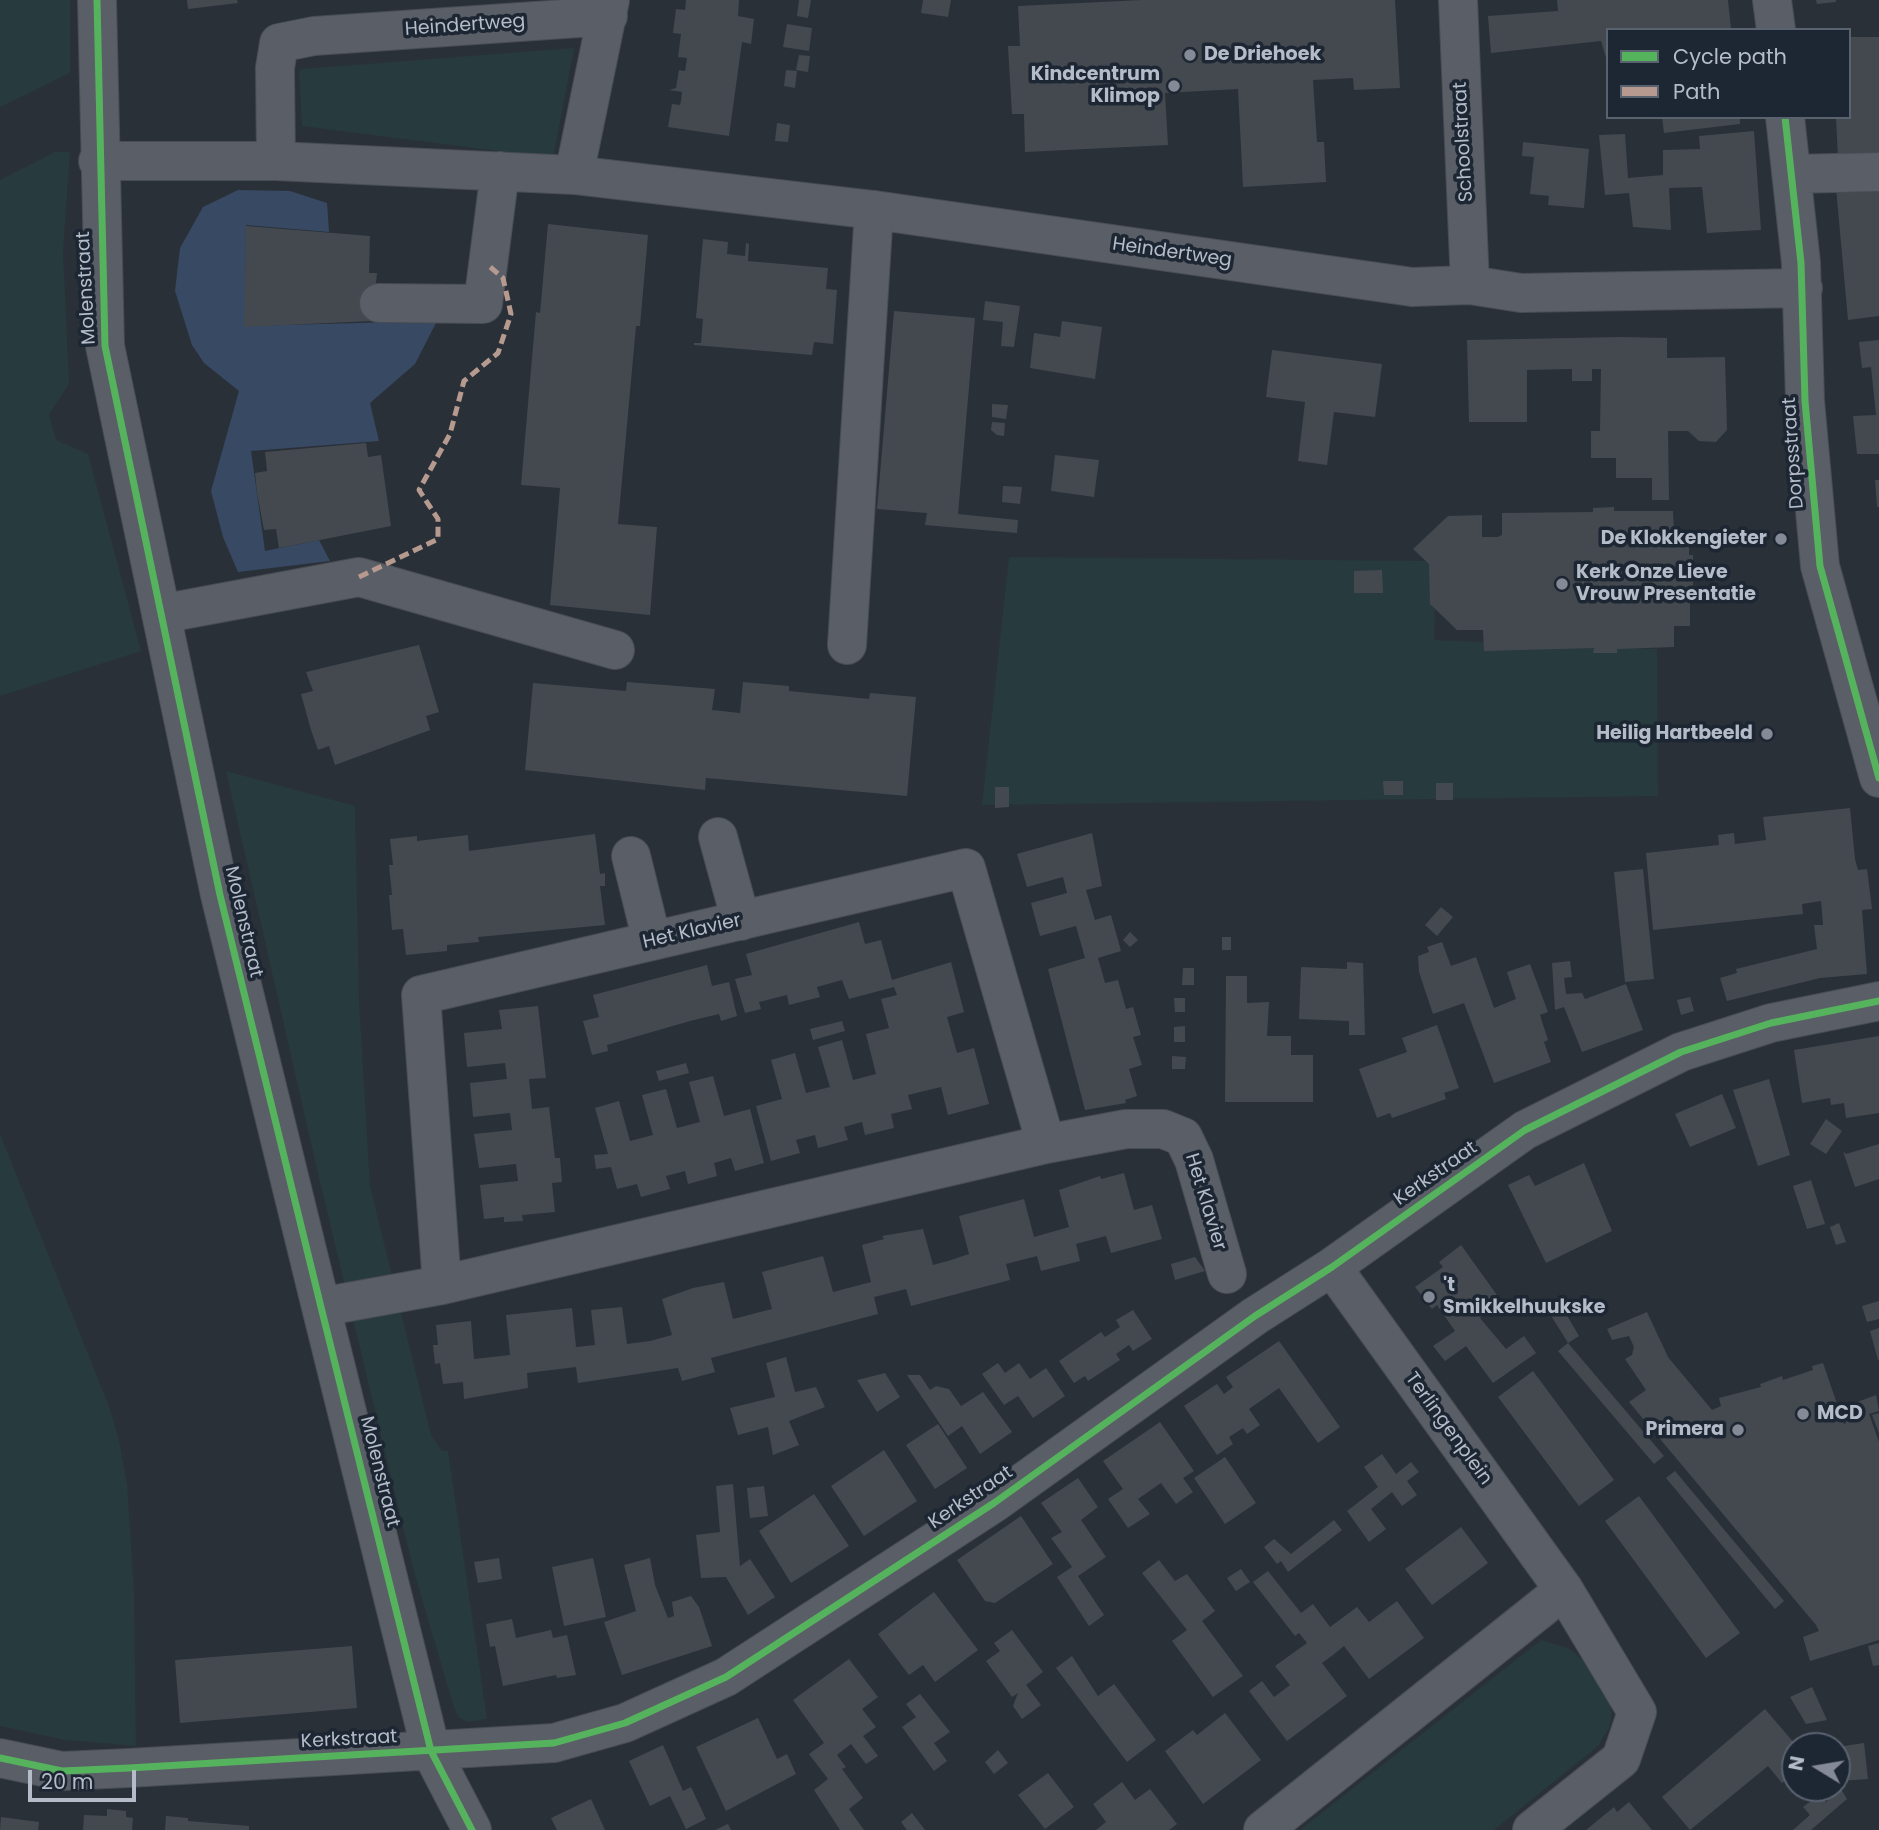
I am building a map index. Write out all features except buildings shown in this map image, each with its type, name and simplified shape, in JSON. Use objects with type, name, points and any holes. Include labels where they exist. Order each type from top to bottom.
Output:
[{"type":"street","name":"Molenstraat","points":[[97,0],[98,161],[104,346],[220,895],[431,1751],[472,1830]]},
{"type":"street","name":"Schoolstraat","points":[[1458,0],[1471,285]]},
{"type":"street","points":[[1772,0],[1776,28]]},
{"type":"street","name":"Heindertweg","points":[[276,161],[275,68],[279,43],[314,36],[609,8],[573,175]]},
{"type":"street","name":"Dorpsstraat","points":[[1785,119],[1802,275],[1805,401],[1820,566],[1879,778]]},
{"type":"street","name":"Heindertweg","points":[[98,161],[276,161],[573,175],[874,210],[1412,286],[1471,285],[1521,293],[1802,275]]},
{"type":"street","points":[[379,303],[483,304],[500,171]]},
{"type":"street","points":[[1792,174],[1879,172]]},
{"type":"street","points":[[847,645],[874,210]]},
{"type":"street","points":[[161,614],[359,577],[615,650]]},
{"type":"street","points":[[718,837],[741,921]]},
{"type":"street","points":[[631,856],[652,941]]},
{"type":"street","name":"Het Klavier","points":[[442,1285],[421,995],[652,941],[965,868],[1046,1144]]},
{"type":"street","name":"Kerkstraat","points":[[0,1758],[62,1771],[431,1751],[554,1744],[625,1723],[726,1677],[994,1503],[1255,1316],[1332,1267],[1525,1130],[1681,1052],[1771,1023],[1879,1001]]},
{"type":"street","name":"Het Klavier","points":[[321,1307],[442,1285],[1046,1144],[1126,1129],[1163,1129],[1184,1137],[1195,1160],[1227,1274]]},
{"type":"street","name":"Terlingenplein","points":[[1332,1267],[1564,1590],[1637,1712],[1622,1759],[1532,1830]]},
{"type":"street","points":[[1263,1830],[1564,1590]]},
{"type":"green space","points":[[0,0],[70,0],[70,73],[0,107]]},
{"type":"green space","points":[[574,48],[553,158],[302,126],[299,71],[302,69]]},
{"type":"green space","points":[[55,152],[70,152],[63,252],[69,384],[49,414],[56,440],[88,454],[141,651],[0,696],[0,180]]},
{"type":"green space","points":[[1009,557],[1436,561],[1434,640],[1657,649],[1658,796],[982,805]]},
{"type":"green space","points":[[226,771],[355,806],[359,1000],[370,1186],[431,1435],[442,1451],[448,1451],[487,1719],[467,1722],[459,1717],[454,1708],[413,1568],[319,1178]]},
{"type":"green space","points":[[0,1134],[110,1409],[119,1440],[127,1484],[134,1592],[136,1746],[65,1740],[0,1726]]},
{"type":"green space","points":[[1541,1640],[1570,1649],[1593,1669],[1606,1691],[1612,1713],[1609,1728],[1598,1746],[1494,1830],[1300,1830]]},
{"type":"water","points":[[238,190],[290,191],[327,203],[329,232],[246,225],[245,326],[437,321],[415,364],[370,403],[379,441],[251,451],[265,551],[319,540],[330,561],[238,572],[223,537],[211,491],[239,391],[204,363],[192,345],[175,291],[180,248],[203,207]]},
{"type":"marked path","points":[[359,577],[438,539],[438,519],[419,490],[450,434],[464,381],[498,353],[511,314],[503,278],[488,265]]},
{"type":"cycle path","points":[[97,0],[105,346],[220,895],[321,1307],[431,1751],[472,1830]]},
{"type":"cycle path","points":[[1785,119],[1801,263],[1805,401],[1820,566],[1879,778]]},
{"type":"cycle path","points":[[0,1758],[62,1771],[129,1768],[554,1743],[625,1723],[726,1677],[994,1503],[1255,1316],[1332,1267],[1525,1130],[1681,1052],[1771,1023],[1879,1001]]},
{"type":"place","name":"De Driehoek","points":[[1190,55]]},
{"type":"place","name":"Kindcentrum Klimop","points":[[1174,86]]},
{"type":"place","name":"De Klokkengieter","points":[[1781,539]]},
{"type":"place","name":"Kerk Onze Lieve Vrouw Presentatie","points":[[1562,584]]},
{"type":"place","name":"Heilig Hartbeeld","points":[[1767,734]]},
{"type":"place","name":"'t Smikkelhuukske","points":[[1429,1297]]},
{"type":"place","name":"MCD","points":[[1803,1414]]},
{"type":"place","name":"Primera","points":[[1738,1430]]}]
